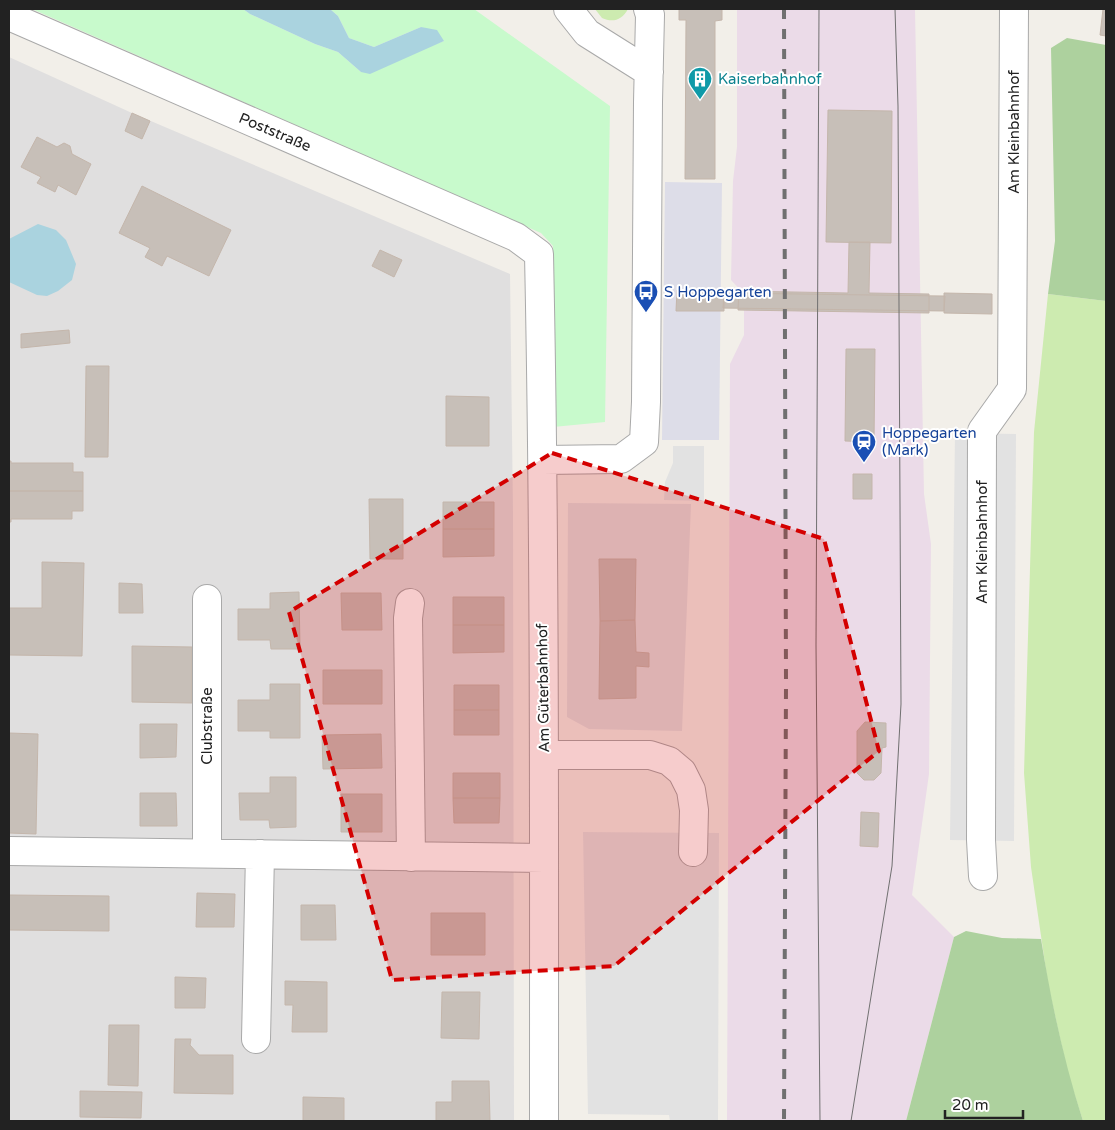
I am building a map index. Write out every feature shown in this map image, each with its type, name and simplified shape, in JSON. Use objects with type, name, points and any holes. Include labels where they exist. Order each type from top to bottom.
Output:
[{"type":"street","points":[[568,9],[586,33],[649,72]]},
{"type":"street","points":[[543,460],[621,459],[644,442],[650,15],[648,9]]},
{"type":"street","name":"Am Kleinbahnhof","points":[[983,876],[981,840],[982,431],[1012,389],[1014,9]]},
{"type":"street","name":"Poststraße","points":[[9,16],[516,237],[539,254]]},
{"type":"street","name":"Am Güterbahnhof","points":[[539,254],[543,460],[544,1121]]},
{"type":"street","name":"Clubstraße","points":[[207,599],[207,854]]},
{"type":"street","points":[[410,603],[408,618],[411,857]]},
{"type":"street","points":[[544,755],[650,755],[669,761],[682,772],[691,790],[694,810],[694,852]]},
{"type":"street","points":[[9,851],[544,858]]},
{"type":"street","points":[[256,1039],[260,854]]},
{"type":"highlighted area","points":[[552,453],[824,539],[879,751],[614,966],[392,980],[289,612]]},
{"type":"shaded area","points":[[737,9],[915,9],[924,494],[931,544],[929,774],[912,895],[954,937],[906,1121],[727,1121],[730,364],[744,335],[744,294],[731,280],[733,181],[737,147]]},
{"type":"shaded area","points":[[9,57],[132,113],[510,274],[513,513],[514,1121],[9,1121]]},
{"type":"shaded area","points":[[665,182],[722,183],[719,440],[662,440]]},
{"type":"shaded area","points":[[955,433],[1016,434],[1014,841],[950,840]]},
{"type":"shaded area","points":[[673,446],[704,446],[704,501],[664,500],[665,482],[673,463]]},
{"type":"shaded area","points":[[568,503],[691,504],[682,731],[589,729],[567,717]]},
{"type":"shaded area","points":[[583,832],[719,833],[718,1121],[670,1121],[669,1115],[588,1114]]},
{"type":"green space","points":[[32,9],[243,9],[315,44],[338,52],[361,72],[444,41],[421,27],[374,47],[349,38],[338,16],[330,9],[474,9],[610,106],[605,422],[553,427],[553,246],[541,233]]},
{"type":"green space","points":[[595,9],[628,9],[617,20],[610,20],[602,18]]},
{"type":"green space","points":[[1067,38],[1106,45],[1106,301],[1048,294],[1055,241],[1051,48]]},
{"type":"green space","points":[[1048,294],[1106,301],[1106,1121],[1083,1121],[1068,1074],[1048,984],[1031,867],[1024,773],[1034,432]]},
{"type":"green space","points":[[966,931],[1002,938],[1041,939],[1059,1031],[1083,1121],[906,1121],[954,937]]},
{"type":"water","points":[[243,9],[330,9],[338,16],[349,38],[374,47],[421,27],[437,30],[444,41],[370,74],[361,72],[338,52],[315,44]]},
{"type":"water","points":[[38,224],[56,230],[66,240],[76,264],[72,280],[58,291],[47,296],[37,295],[9,282],[9,239]]},
{"type":"building","name":"Kaiserbahnhof","points":[[679,9],[722,9],[722,20],[715,21],[715,179],[685,179],[686,20],[679,20]]},
{"type":"building","points":[[1103,9],[1106,9],[1106,36],[1100,35]]},
{"type":"building","points":[[828,110],[892,111],[891,243],[826,242]]},
{"type":"building","points":[[132,113],[150,121],[142,139],[125,131]]},
{"type":"building","points":[[37,137],[57,147],[64,143],[70,146],[72,154],[91,164],[76,195],[58,185],[55,192],[37,183],[41,177],[21,167]]},
{"type":"building","points":[[142,186],[231,230],[209,276],[167,256],[162,266],[145,257],[150,248],[119,233]]},
{"type":"building","points":[[849,242],[870,242],[869,293],[929,294],[929,313],[738,310],[739,291],[848,293]]},
{"type":"building","points":[[380,250],[402,260],[394,277],[372,266]]},
{"type":"building","points":[[677,290],[724,291],[724,311],[676,311]]},
{"type":"building","points":[[724,293],[945,296],[944,311],[723,308]]},
{"type":"building","points":[[944,293],[992,294],[992,314],[944,313]]},
{"type":"building","points":[[69,330],[70,343],[21,348],[21,334]]},
{"type":"building","points":[[846,349],[875,349],[874,442],[845,441]]},
{"type":"building","points":[[86,366],[109,366],[108,457],[85,457]]},
{"type":"building","points":[[446,396],[489,397],[489,446],[446,446]]},
{"type":"building","points":[[9,461],[11,463],[73,463],[73,472],[83,472],[83,491],[9,491]]},
{"type":"building","points":[[853,474],[872,474],[872,499],[853,499]]},
{"type":"building","points":[[9,491],[83,491],[83,511],[72,511],[72,519],[11,519],[11,522],[9,522]]},
{"type":"building","points":[[369,499],[403,499],[403,559],[370,559]]},
{"type":"building","points":[[443,502],[494,502],[494,529],[443,529]]},
{"type":"building","points":[[443,529],[494,529],[494,556],[443,557]]},
{"type":"building","points":[[599,559],[636,559],[635,620],[600,621]]},
{"type":"building","points":[[42,562],[84,563],[82,656],[9,655],[9,608],[42,608]]},
{"type":"building","points":[[119,583],[142,584],[143,613],[119,613]]},
{"type":"building","points":[[299,592],[300,649],[271,649],[270,640],[238,640],[238,609],[270,609],[270,593]]},
{"type":"building","points":[[341,593],[381,593],[382,630],[342,630]]},
{"type":"building","points":[[453,597],[504,597],[504,625],[453,625]]},
{"type":"building","points":[[635,620],[636,652],[649,653],[649,667],[636,666],[636,698],[599,699],[600,621]]},
{"type":"building","points":[[453,625],[504,625],[504,652],[453,653]]},
{"type":"building","points":[[132,646],[192,647],[192,703],[132,702]]},
{"type":"building","points":[[323,670],[382,670],[382,704],[323,704]]},
{"type":"building","points":[[270,684],[300,684],[300,738],[270,738],[270,731],[238,731],[238,700],[270,700]]},
{"type":"building","points":[[454,685],[499,685],[499,710],[454,710]]},
{"type":"building","points":[[454,710],[499,710],[499,735],[454,735]]},
{"type":"building","points":[[865,722],[886,723],[886,747],[882,748],[881,773],[874,780],[864,780],[857,773],[857,731]]},
{"type":"building","points":[[140,724],[177,724],[176,757],[140,758]]},
{"type":"building","points":[[9,733],[38,734],[36,834],[9,833]]},
{"type":"building","points":[[381,734],[382,768],[323,769],[322,735]]},
{"type":"building","points":[[453,773],[500,773],[500,798],[453,798]]},
{"type":"building","points":[[270,777],[296,777],[296,827],[270,828],[269,820],[240,820],[239,793],[270,793]]},
{"type":"building","points":[[140,793],[176,793],[177,826],[140,826]]},
{"type":"building","points":[[341,794],[382,794],[382,832],[341,832]]},
{"type":"building","points":[[453,798],[500,798],[499,823],[454,823]]},
{"type":"building","points":[[861,812],[879,813],[878,847],[860,846]]},
{"type":"building","points":[[197,893],[235,894],[234,927],[196,927]]},
{"type":"building","points":[[9,895],[109,896],[109,931],[9,930]]},
{"type":"building","points":[[301,905],[335,905],[336,940],[301,940]]},
{"type":"building","points":[[431,913],[485,913],[485,955],[431,955]]},
{"type":"building","points":[[175,977],[206,978],[205,1008],[175,1008]]},
{"type":"building","points":[[285,981],[327,982],[327,1032],[292,1032],[293,1005],[285,1005]]},
{"type":"building","points":[[442,992],[480,992],[479,1039],[441,1038]]},
{"type":"building","points":[[109,1025],[139,1025],[138,1086],[108,1085]]},
{"type":"building","points":[[175,1039],[191,1039],[190,1045],[199,1055],[233,1055],[233,1094],[174,1093]]},
{"type":"building","points":[[452,1081],[489,1081],[490,1121],[436,1121],[436,1102],[452,1102]]},
{"type":"building","points":[[80,1091],[142,1092],[141,1118],[80,1117]]},
{"type":"building","points":[[303,1097],[344,1098],[344,1121],[303,1121]]},
{"type":"tram line","points":[[819,9],[816,645],[820,1121]]},
{"type":"tram line","points":[[851,1121],[892,866],[901,704],[898,106],[895,9]]},
{"type":"railway","points":[[784,9],[786,685],[784,1121]]},
{"type":"place","name":"Kaiserbahnhof","points":[[700,100]]},
{"type":"place","name":"S Hoppegarten","points":[[646,313]]},
{"type":"place","name":"Hoppegarten (Mark)","points":[[864,463]]}]
